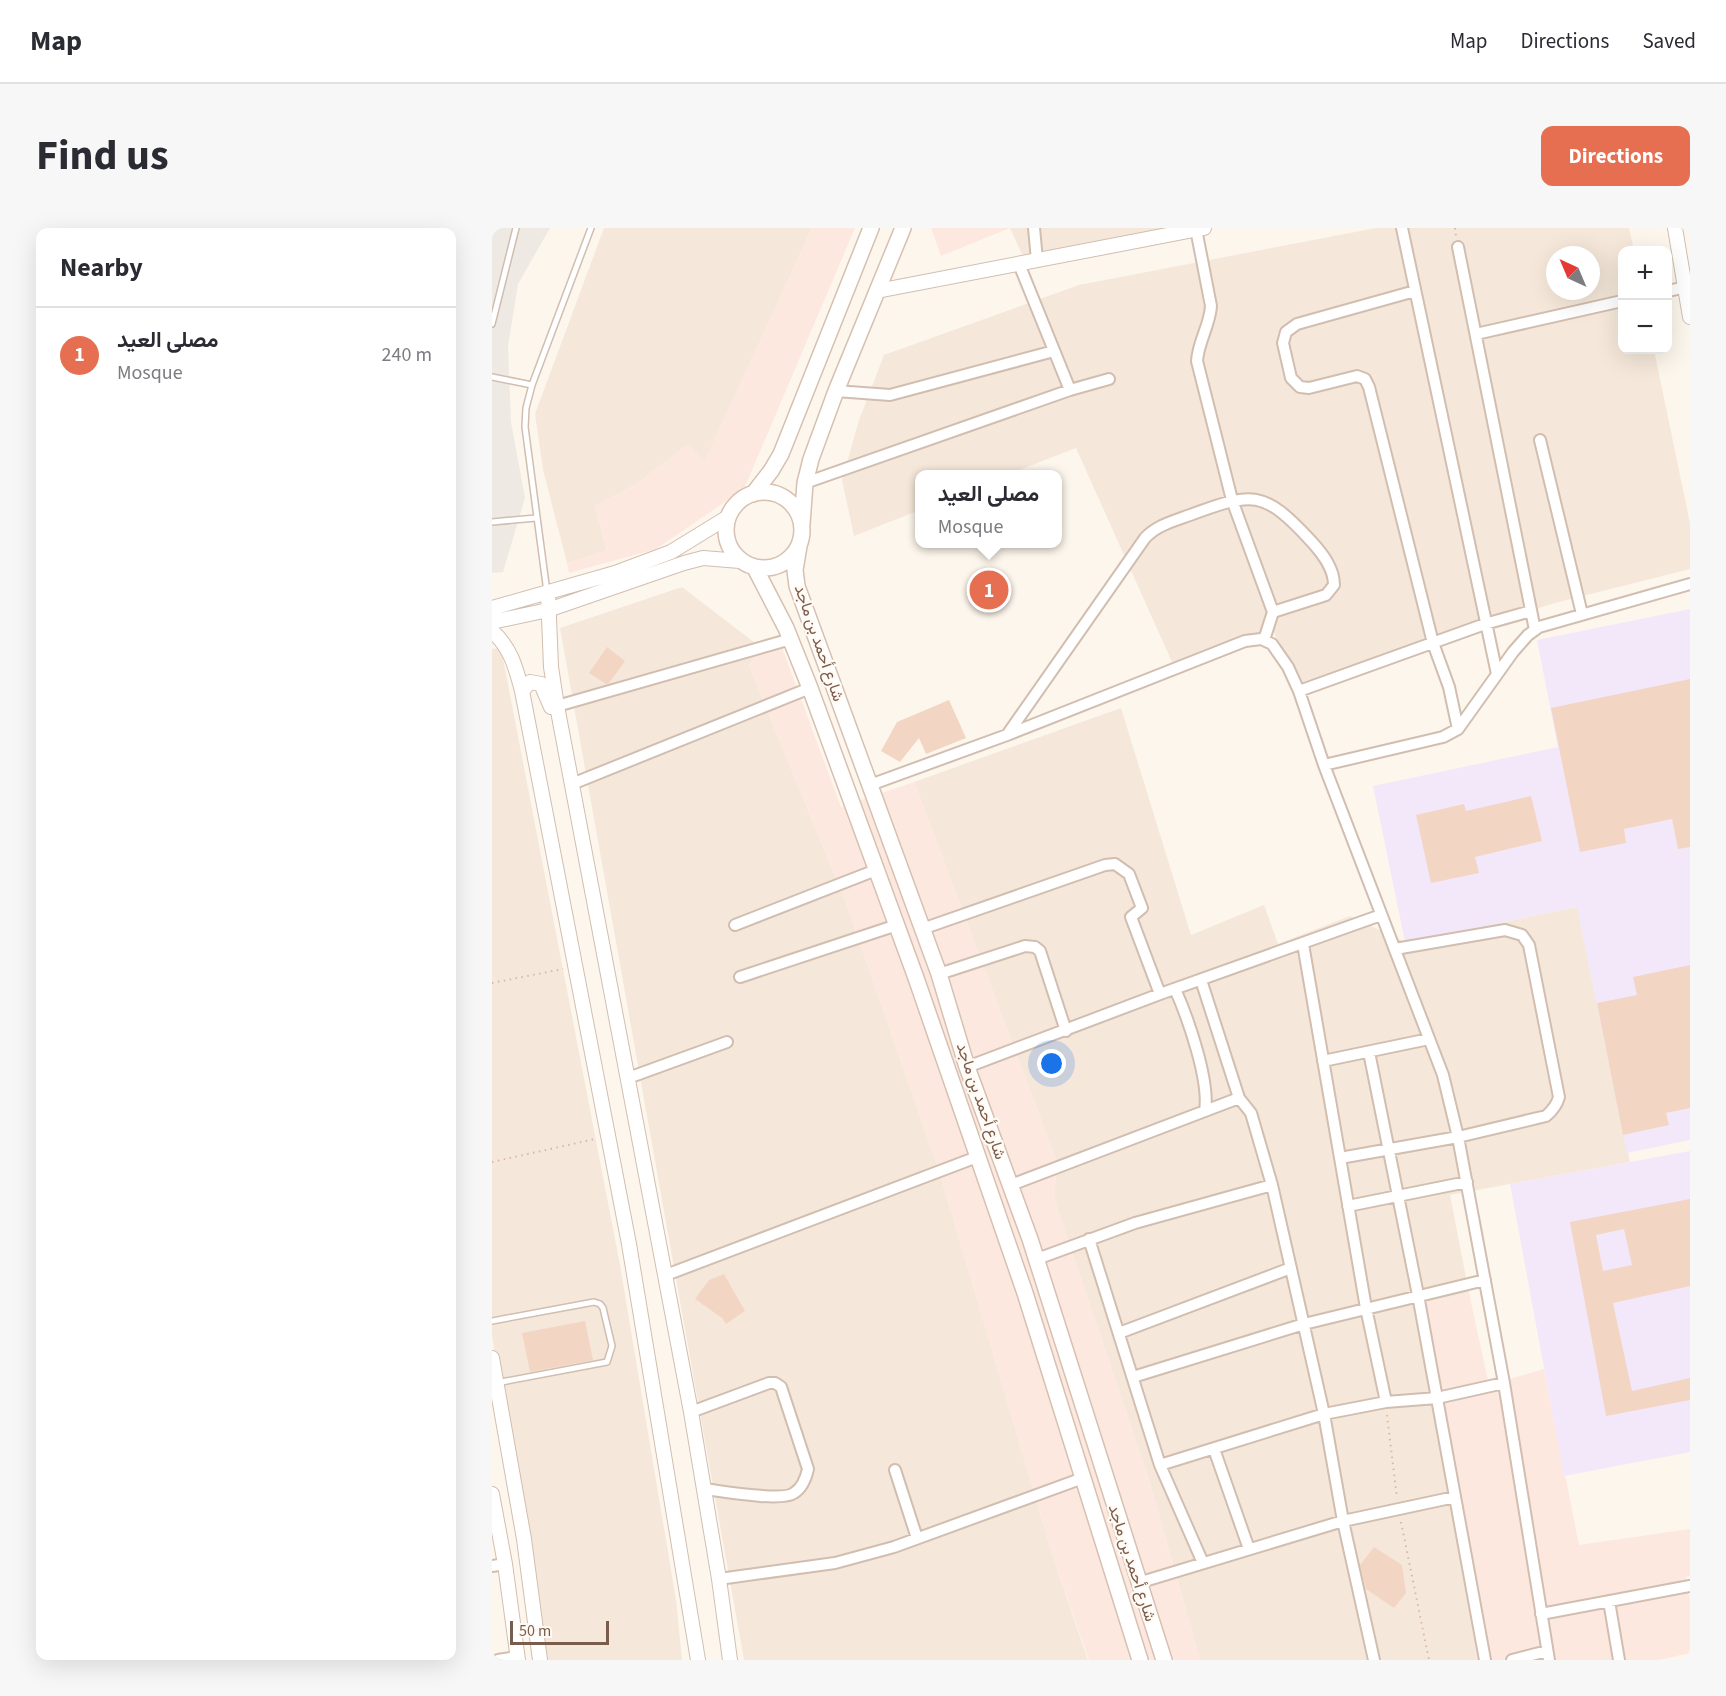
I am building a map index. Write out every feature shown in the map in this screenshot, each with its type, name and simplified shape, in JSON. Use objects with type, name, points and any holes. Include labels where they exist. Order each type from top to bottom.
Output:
[{"type":"main road","points":[[753,494],[781,454],[871,228]]},
{"type":"main road","points":[[802,524],[798,512],[790,502],[778,495],[766,492],[753,494],[738,502],[728,516],[727,541],[732,552],[741,561],[755,568],[768,568],[781,564],[792,557],[799,546],[811,459],[836,391],[903,228]]},
{"type":"main road","name":"شارع أحمد بن ماجد","points":[[799,546],[795,570],[798,586],[939,974],[967,1066],[1037,1259],[1164,1660]]},
{"type":"main road","name":"شارع أحمد بن ماجد","points":[[755,568],[773,598],[810,688],[897,924],[1025,1293],[1140,1660]]},
{"type":"street","points":[[1034,228],[1036,260]]},
{"type":"street","points":[[1402,228],[1497,674]]},
{"type":"street","points":[[1675,228],[1687,287],[1690,317]]},
{"type":"street","points":[[877,291],[1200,229],[1211,315],[1197,354],[1197,361],[1232,500],[1273,612],[1264,640]]},
{"type":"street","points":[[1458,247],[1535,630]]},
{"type":"street","points":[[1019,264],[1070,390]]},
{"type":"street","points":[[1672,290],[1687,287]]},
{"type":"street","points":[[1415,291],[1297,324],[1286,332],[1283,343],[1291,378],[1300,387],[1309,388],[1357,375],[1365,379],[1372,398],[1433,643],[1449,687],[1458,729]]},
{"type":"street","points":[[1476,334],[1618,302]]},
{"type":"street","points":[[836,391],[890,395],[1054,351]]},
{"type":"street","points":[[806,483],[1070,390],[1109,379]]},
{"type":"street","points":[[1540,440],[1582,614]]},
{"type":"street","points":[[1007,735],[1151,531],[1156,528],[1232,500],[1251,498],[1265,501],[1281,512],[1324,555],[1334,578],[1334,585],[1326,594],[1273,612]]},
{"type":"street","points":[[492,608],[615,573],[671,552],[728,516]]},
{"type":"street","points":[[492,622],[548,610],[704,558],[741,561]]},
{"type":"street","points":[[1324,765],[1443,737],[1458,729],[1513,652],[1535,630],[1553,622],[1690,584]]},
{"type":"street","points":[[548,593],[550,667],[691,1412],[730,1660]]},
{"type":"street","points":[[1299,691],[1485,624],[1531,611]]},
{"type":"street","points":[[492,631],[503,641],[512,655],[522,692],[629,1244],[698,1660]]},
{"type":"street","points":[[557,706],[790,639]]},
{"type":"street","points":[[870,785],[1007,735],[1245,641],[1264,640],[1272,644],[1279,652],[1299,691],[1324,765],[1443,1075],[1458,1137],[1504,1383],[1548,1656],[1512,1660]]},
{"type":"street","points":[[522,692],[531,682],[538,682],[543,686],[564,745]]},
{"type":"street","points":[[572,784],[810,688]]},
{"type":"street","points":[[922,929],[1105,865],[1119,864],[1129,874],[1142,908],[1131,917],[1160,994]]},
{"type":"street","points":[[735,925],[876,870]]},
{"type":"street","points":[[967,1066],[1381,915]]},
{"type":"street","points":[[740,977],[897,924]]},
{"type":"street","points":[[1340,1158],[1458,1137],[1546,1116],[1558,1103],[1559,1097],[1529,945],[1522,935],[1505,930],[1395,949]]},
{"type":"street","points":[[1303,944],[1366,1308],[1386,1402]]},
{"type":"street","points":[[939,974],[1025,946],[1035,947],[1040,951],[1066,1031]]},
{"type":"street","points":[[1201,980],[1239,1098],[1251,1113],[1272,1185],[1324,1414],[1343,1521],[1374,1660]]},
{"type":"street","points":[[1175,989],[1184,1010],[1206,1087],[1205,1111]]},
{"type":"street","points":[[1323,1061],[1429,1039]]},
{"type":"street","points":[[628,1077],[727,1042]]},
{"type":"street","points":[[1369,1052],[1418,1295],[1485,1660]]},
{"type":"street","points":[[1011,1185],[1239,1098]]},
{"type":"street","points":[[666,1275],[977,1157]]},
{"type":"street","points":[[1348,1206],[1467,1182]]},
{"type":"street","points":[[1037,1259],[1136,1223],[1272,1185]]},
{"type":"street","points":[[1089,1239],[1160,1465],[1203,1563]]},
{"type":"street","points":[[1119,1333],[1291,1268]]},
{"type":"street","points":[[1133,1377],[1304,1324],[1485,1280]]},
{"type":"street","points":[[492,1358],[524,1539],[540,1660]]},
{"type":"street","points":[[691,1412],[769,1383],[775,1383],[781,1387],[808,1469],[800,1487],[792,1495],[778,1497],[704,1489]]},
{"type":"street","points":[[1160,1465],[1324,1414],[1386,1402],[1437,1398],[1504,1383]]},
{"type":"street","points":[[1214,1449],[1249,1549]]},
{"type":"street","points":[[895,1470],[917,1538]]},
{"type":"street","points":[[719,1579],[835,1563],[894,1547],[1083,1478]]},
{"type":"street","points":[[492,1494],[499,1565],[518,1659],[498,1660]]},
{"type":"street","points":[[1138,1582],[1343,1521],[1455,1497]]},
{"type":"street","points":[[1541,1614],[1690,1586]]},
{"type":"street","points":[[1609,1601],[1619,1660]]},
{"type":"lane","points":[[492,324],[516,228]]},
{"type":"lane","points":[[548,593],[525,427],[526,408],[532,385],[591,228]]},
{"type":"lane","points":[[492,377],[532,385]]},
{"type":"lane","points":[[492,522],[536,518]]},
{"type":"lane","points":[[492,1321],[594,1302],[603,1308],[612,1346],[607,1362],[496,1383]]},
{"type":"path","points":[[492,983],[575,966]]},
{"type":"path","points":[[492,1162],[607,1136]]},
{"type":"path","points":[[1386,1402],[1398,1509],[1429,1660]]},
{"type":"shaded area","points":[[492,228],[550,228],[518,284],[508,346],[511,422],[525,498],[503,572],[492,573]]},
{"type":"shaded area","points":[[604,228],[812,228],[704,463],[689,444],[635,485],[595,506],[607,551],[567,563],[543,470],[535,414]]},
{"type":"shaded area","points":[[812,228],[855,228],[744,489],[656,549],[569,573],[567,563],[607,550],[595,506],[635,485],[689,444],[704,462]]},
{"type":"shaded area","points":[[931,228],[1010,228],[941,256]]},
{"type":"shaded area","points":[[1010,228],[1191,228],[1026,263]]},
{"type":"shaded area","points":[[1376,228],[1629,228],[1633,246],[1618,246],[1618,354],[1655,354],[1690,523],[1690,569],[1555,603],[1293,685],[1274,632],[1172,662],[1076,448],[1019,470],[915,470],[915,512],[854,536],[842,480],[859,420],[884,355],[1079,285]]},
{"type":"shaded area","points":[[682,587],[763,649],[749,665],[848,908],[941,1177],[1055,1563],[1088,1660],[744,1660],[560,628]]},
{"type":"shaded area","points":[[1690,609],[1690,1140],[1627,1153],[1577,907],[1405,942],[1373,786],[1558,747],[1537,640]]},
{"type":"shaded area","points":[[781,645],[841,807],[914,782],[1057,1162],[1054,1199],[1149,1480],[1200,1660],[1089,1660],[1055,1563],[941,1177],[848,908],[749,665],[763,649]]},
{"type":"shaded area","points":[[501,648],[620,1265],[676,1600],[682,1660],[547,1660],[492,1336],[492,649]]},
{"type":"shaded area","points":[[1121,708],[1191,935],[1264,905],[1278,944],[1350,916],[1405,942],[1577,907],[1630,1162],[1450,1195],[1469,1293],[1419,1304],[1477,1660],[1200,1660],[1149,1480],[1054,1199],[1057,1162],[914,782]]},
{"type":"shaded area","points":[[1690,1151],[1690,1452],[1564,1476],[1510,1184]]},
{"type":"shaded area","points":[[1469,1293],[1489,1385],[1544,1369],[1579,1545],[1690,1529],[1690,1576],[1686,1577],[1690,1601],[1690,1653],[1659,1660],[1477,1660],[1419,1304]]},
{"type":"building","points":[[607,647],[625,661],[606,684],[589,673]]},
{"type":"building","points":[[1690,679],[1690,847],[1678,849],[1672,819],[1624,829],[1626,843],[1580,852],[1551,708]]},
{"type":"building","points":[[949,700],[966,738],[926,754],[919,738],[900,762],[881,751],[897,722]]},
{"type":"building","points":[[1531,796],[1542,841],[1475,857],[1479,873],[1431,883],[1416,815],[1464,804],[1466,811]]},
{"type":"building","points":[[1690,965],[1690,1108],[1666,1113],[1669,1125],[1623,1135],[1597,1003],[1637,995],[1633,977]]},
{"type":"building","points":[[1690,1199],[1690,1286],[1613,1303],[1632,1391],[1690,1378],[1690,1400],[1606,1416],[1570,1222]],"holes":[[[1624,1229],[1632,1265],[1603,1271],[1596,1235]]]},
{"type":"building","points":[[724,1274],[745,1311],[726,1324],[722,1318],[695,1299],[709,1280]]},
{"type":"building","points":[[585,1321],[593,1360],[530,1372],[522,1333]]},
{"type":"building","points":[[1374,1547],[1402,1565],[1406,1593],[1394,1608],[1366,1589],[1360,1565]]},
{"type":"place","name":"مصلى العيد","points":[[989,590]]}]
